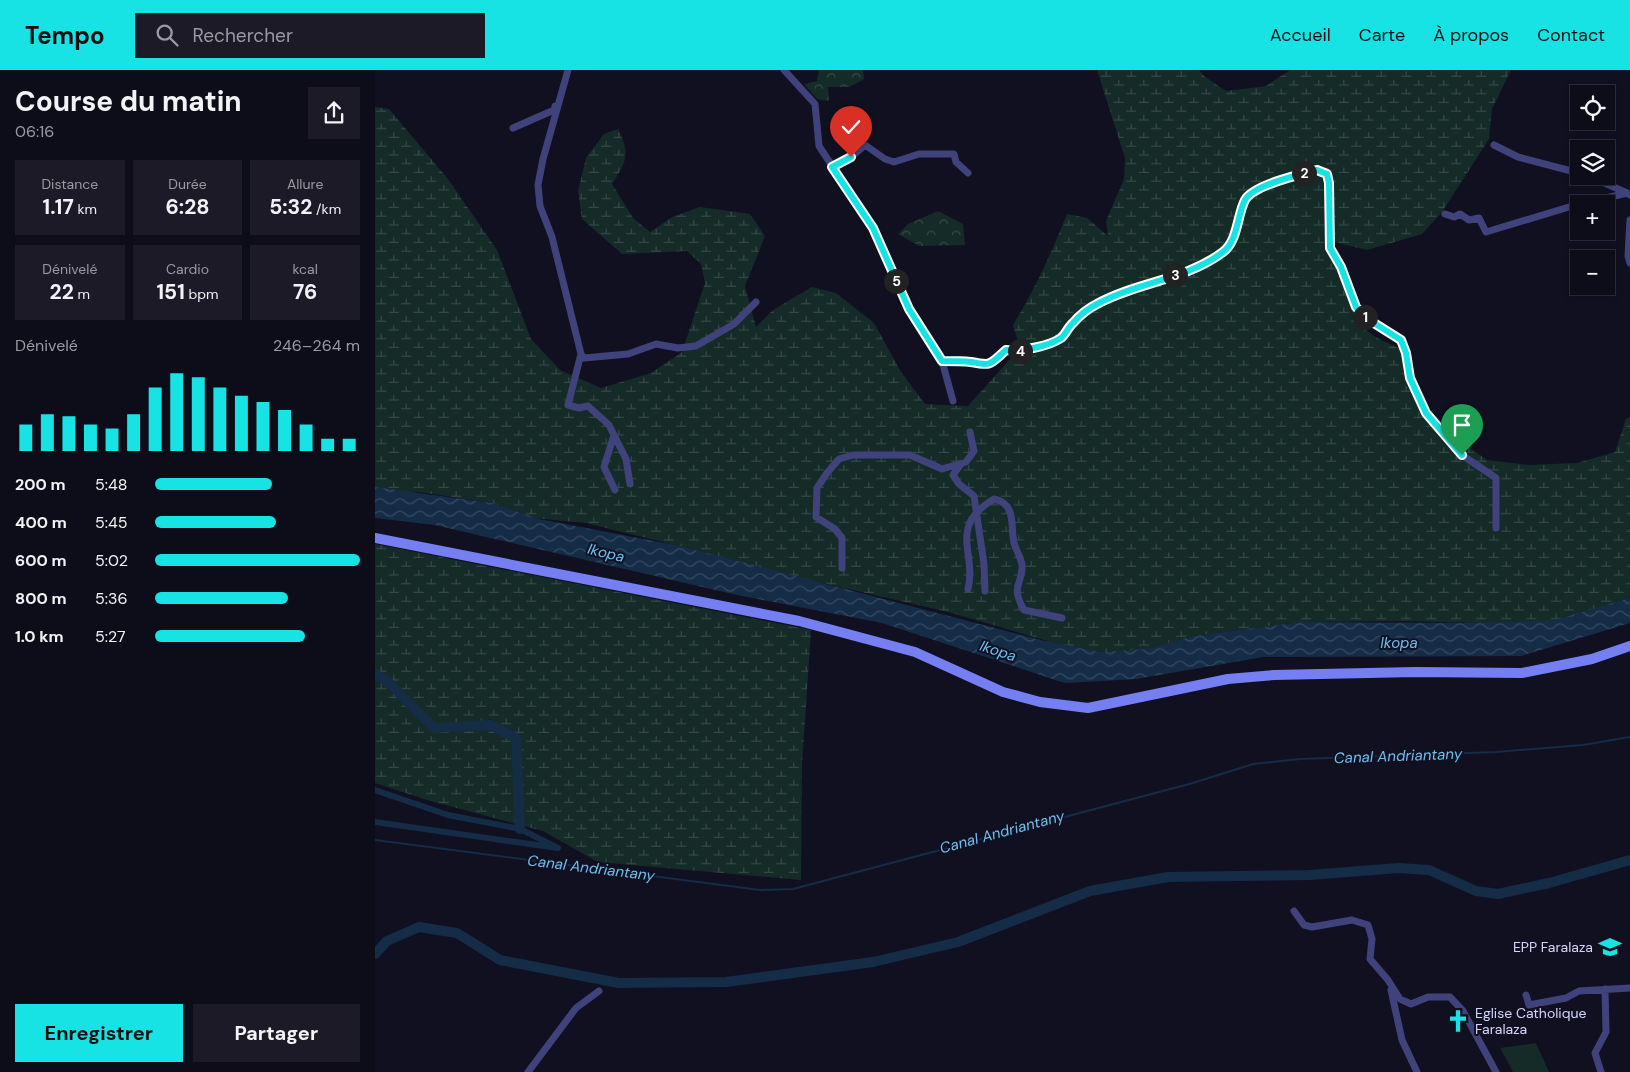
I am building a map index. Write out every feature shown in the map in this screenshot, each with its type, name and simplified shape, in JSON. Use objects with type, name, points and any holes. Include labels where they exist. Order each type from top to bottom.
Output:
[{"type":"main road","points":[[375,538],[799,621],[915,652],[1003,692],[1040,702],[1088,708],[1237,678],[1415,672],[1522,673],[1592,659],[1630,646]]},
{"type":"street","points":[[513,128],[554,110],[567,70]]},
{"type":"street","points":[[567,70],[543,159],[539,185],[540,206],[553,237],[581,354],[568,405],[579,408],[588,406],[609,425],[626,459],[630,484]]},
{"type":"street","points":[[783,70],[815,104],[819,146],[873,228],[909,309],[942,361],[953,401]]},
{"type":"street","points":[[832,167],[851,157],[865,145],[885,159],[894,162],[919,154],[954,154],[956,162],[968,173]]},
{"type":"street","points":[[1493,145],[1518,157],[1570,171]]},
{"type":"street","points":[[942,361],[971,362],[983,366],[993,362],[1006,350],[1023,351],[1061,338],[1072,323],[1095,304],[1144,284],[1192,270],[1225,251],[1233,236],[1245,199],[1257,189],[1317,170],[1327,174],[1329,183],[1330,248],[1341,267],[1356,307],[1366,318],[1401,340],[1416,393],[1426,413],[1446,439],[1462,455],[1496,478],[1496,528]]},
{"type":"street","points":[[1609,185],[1629,194]]},
{"type":"street","points":[[1615,197],[1629,194]]},
{"type":"street","points":[[1445,214],[1455,217],[1460,214],[1469,220],[1479,218],[1487,232],[1570,207]]},
{"type":"street","points":[[1630,220],[1628,256],[1630,263]]},
{"type":"street","points":[[581,354],[584,358],[601,358],[627,354],[655,344],[678,348],[696,346],[734,324],[756,302]]},
{"type":"street","points":[[842,568],[841,538],[835,529],[816,516],[817,488],[827,472],[839,459],[853,455],[910,455],[942,469],[966,462],[974,451],[970,432]]},
{"type":"street","points":[[614,434],[604,467],[615,490]]},
{"type":"street","points":[[962,463],[953,475],[959,484],[974,496],[984,564],[985,591]]},
{"type":"street","points":[[968,589],[970,575],[965,534],[981,507],[994,499],[1003,501],[1010,509],[1015,544],[1022,566],[1017,586],[1018,600],[1023,610],[1062,618]]},
{"type":"street","points":[[1294,911],[1304,925],[1312,928],[1352,920],[1369,926],[1372,939],[1371,959],[1400,999],[1411,1004],[1428,997],[1450,997],[1463,1011],[1496,1072]]},
{"type":"street","points":[[1388,980],[1397,1010],[1402,1040],[1417,1072]]},
{"type":"street","points":[[1526,995],[1529,1005],[1566,998],[1579,991],[1630,988]]},
{"type":"street","points":[[1601,1072],[1595,1053],[1606,1032],[1605,989]]},
{"type":"street","points":[[528,1072],[575,1008],[599,992]]},
{"type":"green space","points":[[819,70],[863,70],[864,79],[849,87],[828,87],[829,101],[817,99],[804,84],[817,81]]},
{"type":"green space","points":[[1097,70],[1199,70],[1204,76],[1226,91],[1266,86],[1290,70],[1511,70],[1492,109],[1489,139],[1442,212],[1422,234],[1367,250],[1334,242],[1338,262],[1350,301],[1365,329],[1383,341],[1402,350],[1422,413],[1487,460],[1529,465],[1577,463],[1615,452],[1626,419],[1630,417],[1630,598],[1566,619],[1510,627],[1479,623],[1402,621],[1300,622],[1193,636],[1146,649],[1110,652],[1082,651],[948,612],[758,568],[699,551],[586,523],[533,518],[492,503],[419,492],[375,491],[375,107],[389,109],[448,179],[497,250],[531,339],[560,370],[601,388],[651,373],[682,352],[705,283],[701,264],[687,251],[622,254],[582,219],[578,191],[586,158],[604,134],[618,129],[626,152],[621,170],[612,184],[633,218],[650,232],[672,217],[700,207],[750,214],[765,236],[745,286],[756,327],[773,310],[812,287],[836,293],[874,323],[901,372],[925,404],[968,406],[1020,348],[1013,325],[1043,270],[1067,214],[1087,218],[1108,236],[1106,221],[1124,179],[1125,158]]},
{"type":"green space","points":[[938,211],[963,224],[965,245],[919,246],[898,234],[908,224]]},
{"type":"green space","points":[[375,544],[811,630],[802,765],[801,880],[598,862],[543,831],[427,800],[375,783]]},
{"type":"green space","points":[[1536,1043],[1549,1072],[1513,1072],[1500,1048]]},
{"type":"water","points":[[375,487],[492,503],[539,519],[680,546],[1041,640],[1101,652],[1146,649],[1193,636],[1300,622],[1479,623],[1555,620],[1630,598],[1630,623],[1521,656],[1263,657],[1136,679],[1065,683],[882,623],[737,595],[435,525],[375,518]]},
{"type":"waterway","name":"Ikopa","points":[[375,674],[389,683],[434,728],[490,725],[516,738],[520,829]]},
{"type":"waterway","name":"Canal Andriantany","points":[[375,840],[760,890],[793,889],[1193,783],[1253,764],[1300,759],[1496,752],[1583,745],[1630,737]]},
{"type":"waterway","points":[[375,790],[448,815],[520,829],[558,848],[375,822]]},
{"type":"waterway","points":[[375,954],[387,941],[419,927],[457,933],[500,960],[619,983],[726,982],[873,962],[958,942],[1090,891],[1168,877],[1310,875],[1398,868],[1429,870],[1476,891],[1498,894],[1549,883],[1630,860]]},
{"type":"place","name":"EPP Faralaza","points":[[1610,947]]},
{"type":"place","name":"Eglise Catholique Faralaza","points":[[1458,1021]]},
{"type":"route","points":[[851,157],[832,167],[873,228],[909,309],[942,361],[971,362],[983,366],[993,362],[1006,350],[1023,351],[1061,338],[1072,323],[1095,304],[1144,284],[1192,270],[1225,251],[1233,236],[1245,199],[1257,189],[1317,170],[1327,174],[1329,183],[1330,248],[1333,257],[1341,267],[1356,307],[1366,318],[1401,340],[1406,353],[1410,378],[1426,413],[1446,439],[1462,455]]}]
